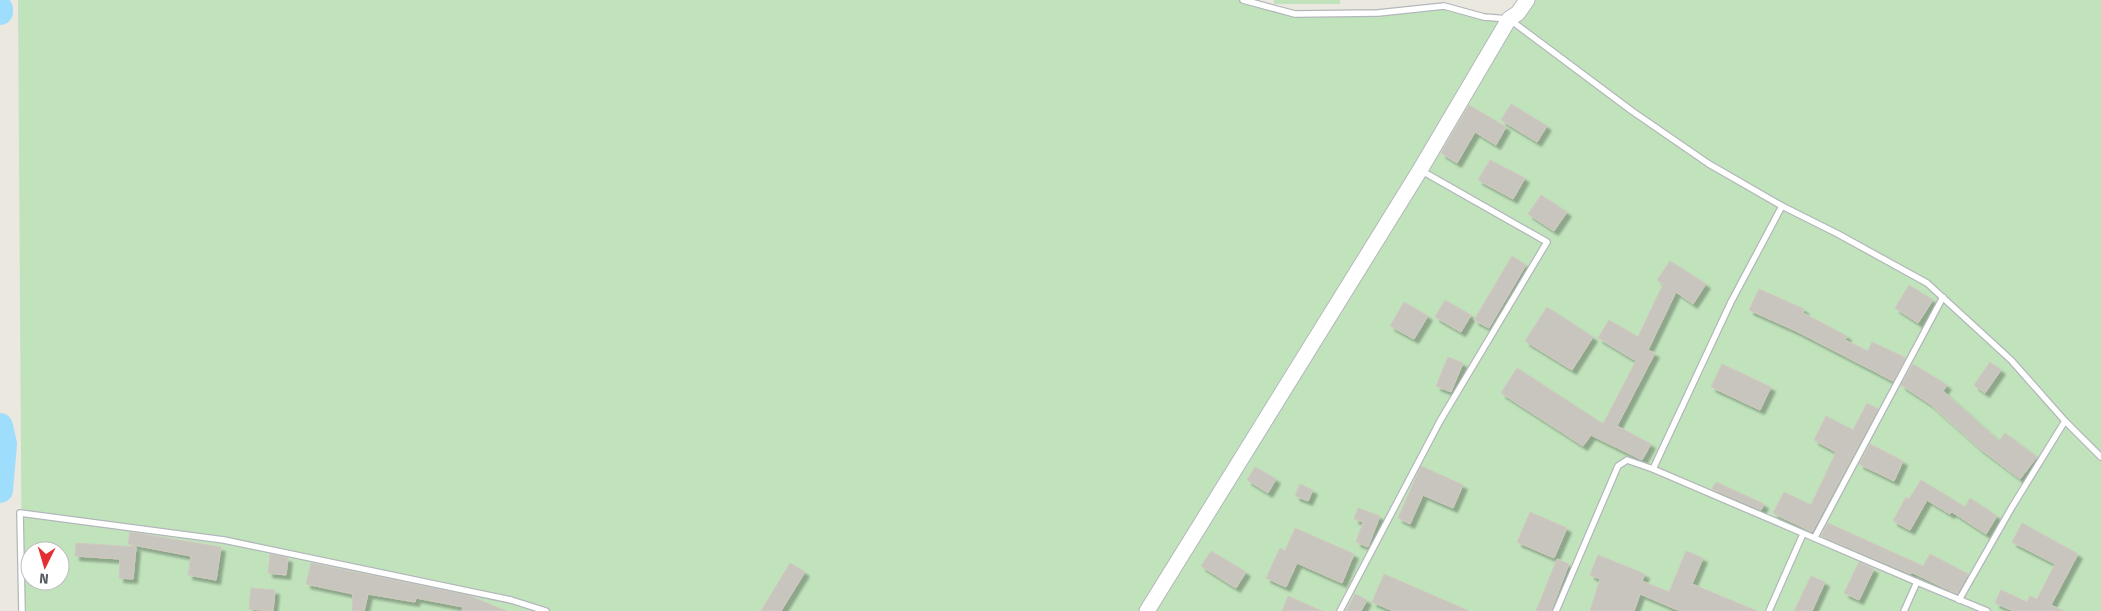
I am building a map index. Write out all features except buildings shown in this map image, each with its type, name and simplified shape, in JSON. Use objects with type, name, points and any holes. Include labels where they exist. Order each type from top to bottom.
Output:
[{"type":"street","points":[[1147,611],[1420,170],[1509,19],[1518,13],[1527,0]]},
{"type":"lane","points":[[1244,0],[1295,14],[1378,13],[1444,6],[1484,16],[1509,19],[1632,111],[1694,154],[1782,206],[1838,234],[1927,283],[2011,360],[2101,457]]},
{"type":"lane","points":[[1340,611],[1440,421],[1547,242],[1420,170]]},
{"type":"lane","points":[[1653,469],[1732,302],[1782,206]]},
{"type":"lane","points":[[1815,537],[1944,297]]},
{"type":"lane","points":[[1959,600],[2012,507],[2066,421]]},
{"type":"lane","points":[[1556,611],[1618,466],[1627,460],[1653,469],[1987,611]]},
{"type":"lane","points":[[22,611],[20,513],[224,540],[511,600],[546,611]]},
{"type":"lane","points":[[1769,611],[1803,534]]},
{"type":"lane","points":[[1904,611],[1917,582]]},
{"type":"green space","points":[[18,0],[1243,0],[1295,14],[1378,13],[1444,6],[1512,24],[1528,0],[2101,0],[2101,611],[22,611],[22,591],[70,591],[70,541],[22,541]]},
{"type":"green space","points":[[1274,0],[1340,0],[1340,4],[1274,4]]},
{"type":"waterway","points":[[0,426],[4,444],[0,490]]}]
